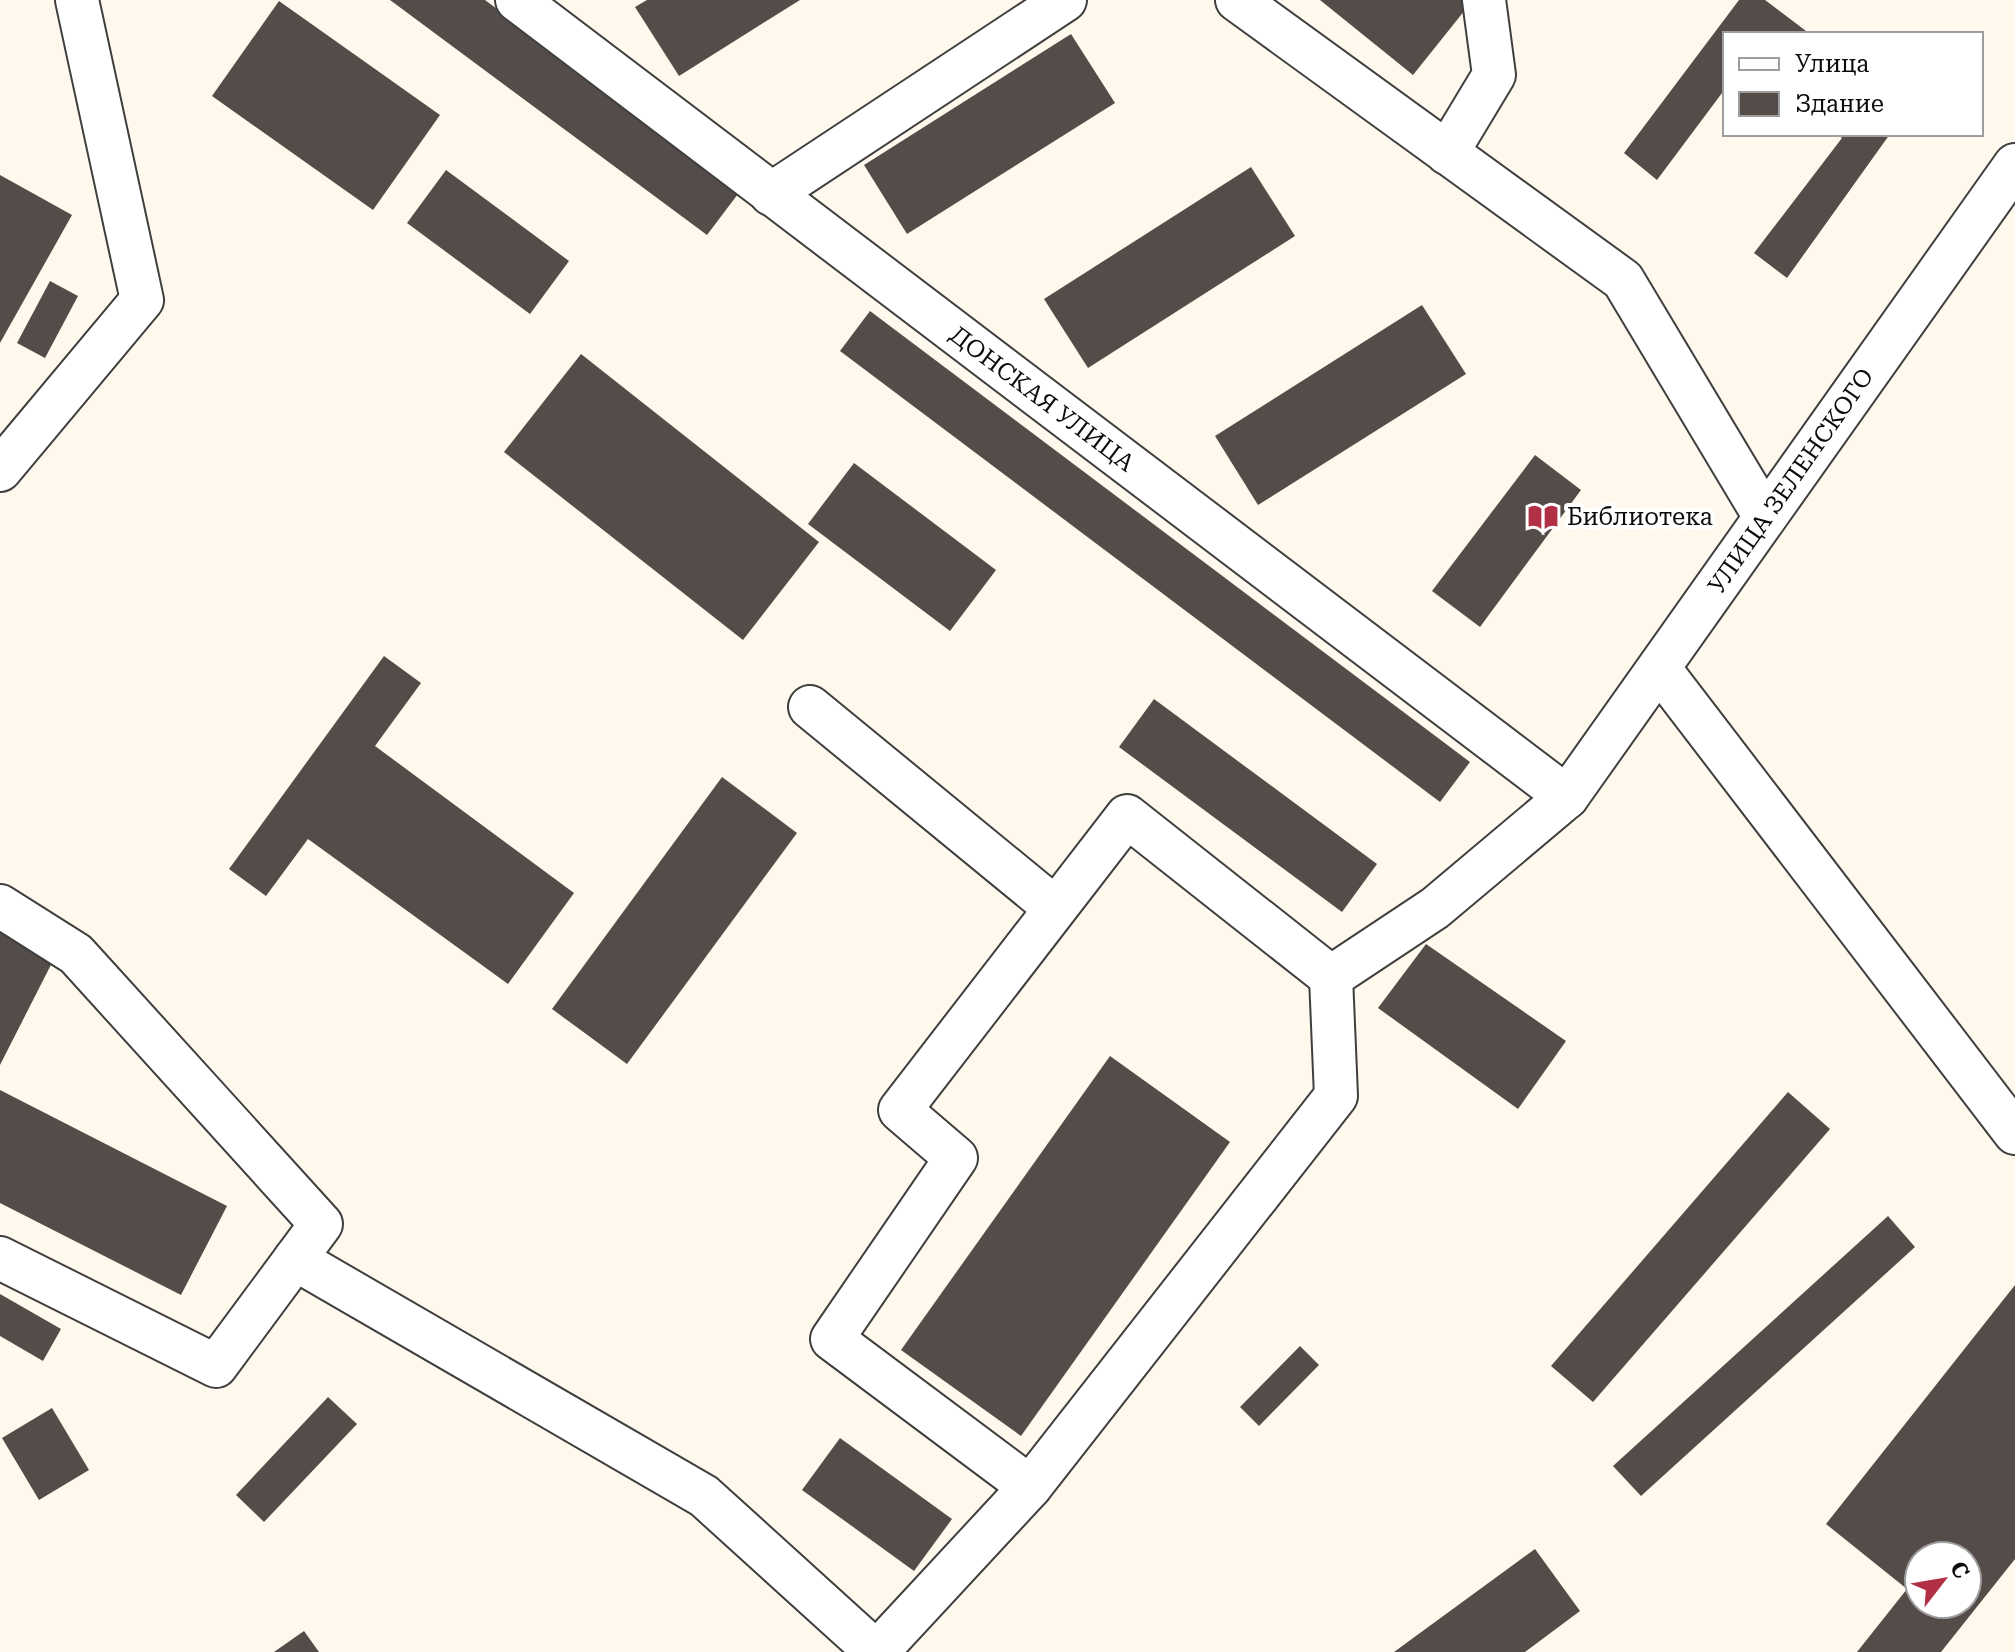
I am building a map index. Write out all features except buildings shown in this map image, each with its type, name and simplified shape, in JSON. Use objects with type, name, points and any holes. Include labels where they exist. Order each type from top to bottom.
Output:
[{"type":"street","points":[[0,470],[142,300],[77,0]]},
{"type":"street","points":[[771,194],[1065,0]]},
{"type":"street","points":[[1237,0],[1623,280],[1765,517]]},
{"type":"street","points":[[1447,153],[1494,75],[1484,0]]},
{"type":"street","name":"ДОНСКАЯ УЛИЦА","points":[[540,6],[771,194],[1567,797]]},
{"type":"street","name":"УЛИЦА ЗЕЛЕНСКОГО","points":[[1331,977],[1435,908],[1567,797],[2015,165]]},
{"type":"street","points":[[1659,668],[2015,1133]]},
{"type":"street","points":[[810,707],[1055,908]]},
{"type":"street","points":[[295,1259],[704,1496],[876,1652],[1030,1487],[1336,1096],[1331,977],[1127,816],[900,1110],[956,1158],[832,1339],[1030,1487]]},
{"type":"street","points":[[0,906],[76,954],[321,1224],[216,1366],[0,1258]]},
{"type":"place","name":"Библиотека","points":[[1543,517]]}]
